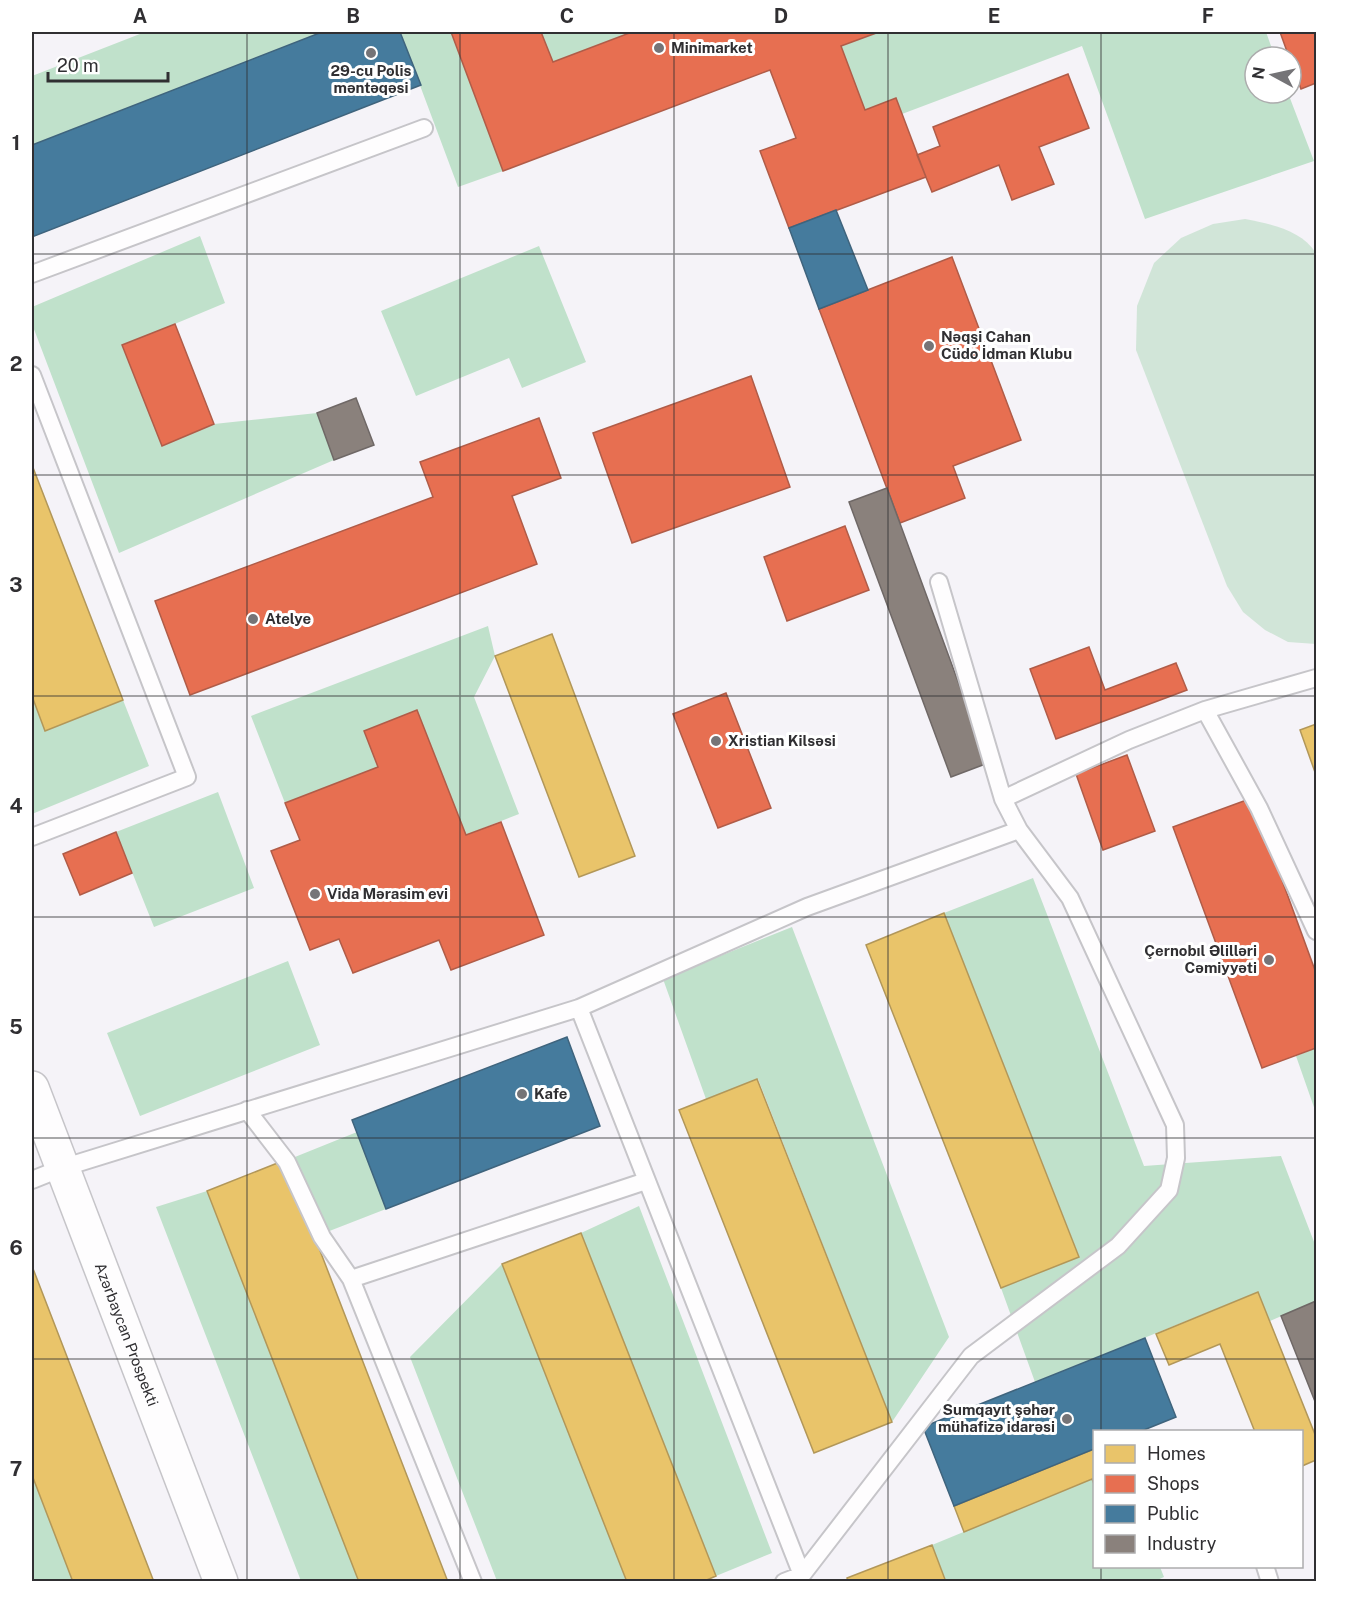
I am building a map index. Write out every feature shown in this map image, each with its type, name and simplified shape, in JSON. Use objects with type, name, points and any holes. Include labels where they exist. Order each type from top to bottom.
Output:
[{"type":"street","name":"Azərbaycan Prospekti","points":[[32,1088],[221,1581]]},
{"type":"lane","points":[[32,274],[424,128]]},
{"type":"lane","points":[[32,375],[187,777],[32,837]]},
{"type":"lane","points":[[784,1581],[802,1575],[971,1356],[1119,1246],[1169,1190],[1176,1158],[1174,1125],[1070,898],[1019,830],[1003,799],[939,582]]},
{"type":"lane","points":[[1003,799],[1129,740],[1205,710],[1317,678]]},
{"type":"lane","points":[[1205,710],[1259,808],[1317,931]]},
{"type":"lane","points":[[32,1180],[62,1168],[579,1008],[807,907],[1019,830]]},
{"type":"lane","points":[[579,1008],[802,1575]]},
{"type":"lane","points":[[248,1110],[287,1162],[322,1237],[351,1279],[473,1581]]},
{"type":"lane","points":[[351,1279],[646,1181]]},
{"type":"green space","points":[[145,32],[322,32],[32,145],[32,76]]},
{"type":"green space","points":[[400,32],[451,32],[503,171],[458,187]]},
{"type":"green space","points":[[541,32],[632,32],[553,62]]},
{"type":"green space","points":[[879,32],[1266,32],[1271,45],[1243,45],[1243,105],[1293,105],[1314,161],[1145,219],[1082,46],[902,114],[896,98],[865,110],[841,46]]},
{"type":"green space","points":[[1245,219],[1294,233],[1310,245],[1316,253],[1316,644],[1288,642],[1265,630],[1243,612],[1227,586],[1136,350],[1137,306],[1154,263],[1181,238],[1213,224]]},
{"type":"green space","points":[[200,236],[225,303],[122,346],[162,445],[214,424],[317,413],[334,460],[119,553],[32,324],[32,307]]},
{"type":"green space","points":[[539,246],[586,362],[522,388],[509,358],[416,396],[381,311]]},
{"type":"green space","points":[[488,626],[495,656],[474,697],[519,814],[466,835],[417,710],[364,731],[378,767],[285,803],[251,716]]},
{"type":"green space","points":[[32,696],[45,731],[123,700],[149,766],[32,814]]},
{"type":"green space","points":[[218,792],[254,888],[154,927],[116,832]]},
{"type":"green space","points":[[1033,878],[1144,1166],[1281,1156],[1316,1247],[1316,1301],[1270,1321],[1258,1292],[1035,1382],[1001,1288],[1079,1256],[944,913]]},
{"type":"green space","points":[[792,927],[949,1337],[892,1422],[758,1079],[706,1099],[663,979]]},
{"type":"green space","points":[[288,961],[320,1045],[140,1116],[107,1033]]},
{"type":"green space","points":[[1316,1048],[1316,1113],[1296,1056]]},
{"type":"green space","points":[[357,1132],[386,1209],[314,1237],[285,1161]]},
{"type":"green space","points":[[207,1191],[359,1581],[301,1581],[156,1207]]},
{"type":"green space","points":[[639,1206],[772,1553],[716,1576],[581,1233]]},
{"type":"green space","points":[[502,1264],[627,1581],[497,1581],[410,1357]]},
{"type":"green space","points":[[32,1475],[73,1581],[32,1581]]},
{"type":"green space","points":[[1092,1479],[1093,1568],[1160,1568],[1164,1577],[1153,1582],[946,1581],[932,1545]]},
{"type":"building: Homes","points":[[32,465],[123,700],[45,731],[32,696]]},
{"type":"building: Homes","points":[[552,634],[635,856],[579,877],[495,656]]},
{"type":"building: Homes","points":[[1316,724],[1316,775],[1300,730]]},
{"type":"building: Homes","points":[[944,913],[1079,1257],[1001,1288],[866,945]]},
{"type":"building: Homes","points":[[757,1079],[892,1422],[814,1453],[679,1110]]},
{"type":"building: Homes","points":[[285,1160],[448,1582],[359,1582],[207,1191]]},
{"type":"building: Homes","points":[[581,1233],[716,1576],[702,1582],[627,1582],[502,1264]]},
{"type":"building: Homes","points":[[32,1266],[154,1582],[73,1582],[32,1475]]},
{"type":"building: Homes","points":[[1258,1292],[1316,1437],[1316,1460],[1303,1466],[1303,1430],[1254,1430],[1220,1344],[1169,1365],[1156,1334]]},
{"type":"building: Homes","points":[[1093,1449],[1093,1482],[1092,1479],[964,1532],[954,1506]]},
{"type":"building: Homes","points":[[932,1545],[946,1582],[848,1582],[847,1578]]},
{"type":"building: Shops","points":[[451,32],[541,32],[553,62],[632,32],[879,32],[841,46],[865,110],[896,98],[926,177],[789,228],[760,151],[796,138],[770,70],[503,171]]},
{"type":"building: Shops","points":[[1280,32],[1316,32],[1316,83],[1303,88],[1303,45],[1285,45]]},
{"type":"building: Shops","points":[[1068,74],[1089,128],[1039,147],[1054,184],[1012,200],[999,165],[932,192],[917,155],[940,146],[933,127]]},
{"type":"building: Shops","points":[[952,257],[1021,440],[953,466],[965,498],[900,523],[819,309]]},
{"type":"building: Shops","points":[[175,324],[214,424],[162,446],[122,345]]},
{"type":"building: Shops","points":[[751,376],[790,487],[632,543],[593,433]]},
{"type":"building: Shops","points":[[539,418],[561,478],[512,496],[537,564],[190,695],[155,601],[433,497],[420,462]]},
{"type":"building: Shops","points":[[845,526],[869,590],[787,621],[764,557]]},
{"type":"building: Shops","points":[[1089,647],[1105,690],[1176,663],[1187,690],[1056,739],[1030,669]]},
{"type":"building: Shops","points":[[726,693],[771,808],[718,828],[673,714]]},
{"type":"building: Shops","points":[[417,710],[466,835],[501,822],[544,935],[451,970],[439,940],[353,973],[339,939],[310,950],[271,851],[300,840],[285,803],[378,767],[364,731]]},
{"type":"building: Shops","points":[[1127,755],[1155,831],[1103,850],[1076,774]]},
{"type":"building: Shops","points":[[1252,798],[1316,973],[1316,1048],[1262,1068],[1173,827]]},
{"type":"building: Shops","points":[[116,832],[132,873],[80,895],[63,854]]},
{"type":"building: Public","points":[[322,32],[400,32],[421,85],[32,237],[32,145]]},
{"type":"building: Public","points":[[836,210],[868,290],[819,309],[789,228]]},
{"type":"building: Public","points":[[567,1037],[600,1126],[386,1209],[352,1120]]},
{"type":"building: Public","points":[[1145,1338],[1176,1417],[1144,1430],[1093,1430],[1093,1449],[954,1506],[923,1427]]},
{"type":"building: Industry","points":[[356,398],[374,445],[334,460],[317,413]]},
{"type":"building: Industry","points":[[887,488],[988,763],[951,777],[849,502]]},
{"type":"building: Industry","points":[[1316,1301],[1316,1404],[1281,1316]]},
{"type":"place","name":"Minimarket","points":[[659,48]]},
{"type":"place","name":"29-cu Polis məntəqəsi","points":[[371,53]]},
{"type":"place","name":"Nəqşi Cahan Cüdo İdman Klubu","points":[[929,346]]},
{"type":"place","name":"Atelye","points":[[253,619]]},
{"type":"place","name":"Xristian Kilsəsi","points":[[716,741]]},
{"type":"place","name":"Vida Mərasim evi","points":[[315,894]]},
{"type":"place","name":"Çernobıl Əlilləri Cəmiyyəti","points":[[1269,960]]},
{"type":"place","name":"Kafe","points":[[522,1094]]},
{"type":"place","name":"Sumqayıt şəhər mühafizə idarəsi","points":[[1067,1419]]}]
